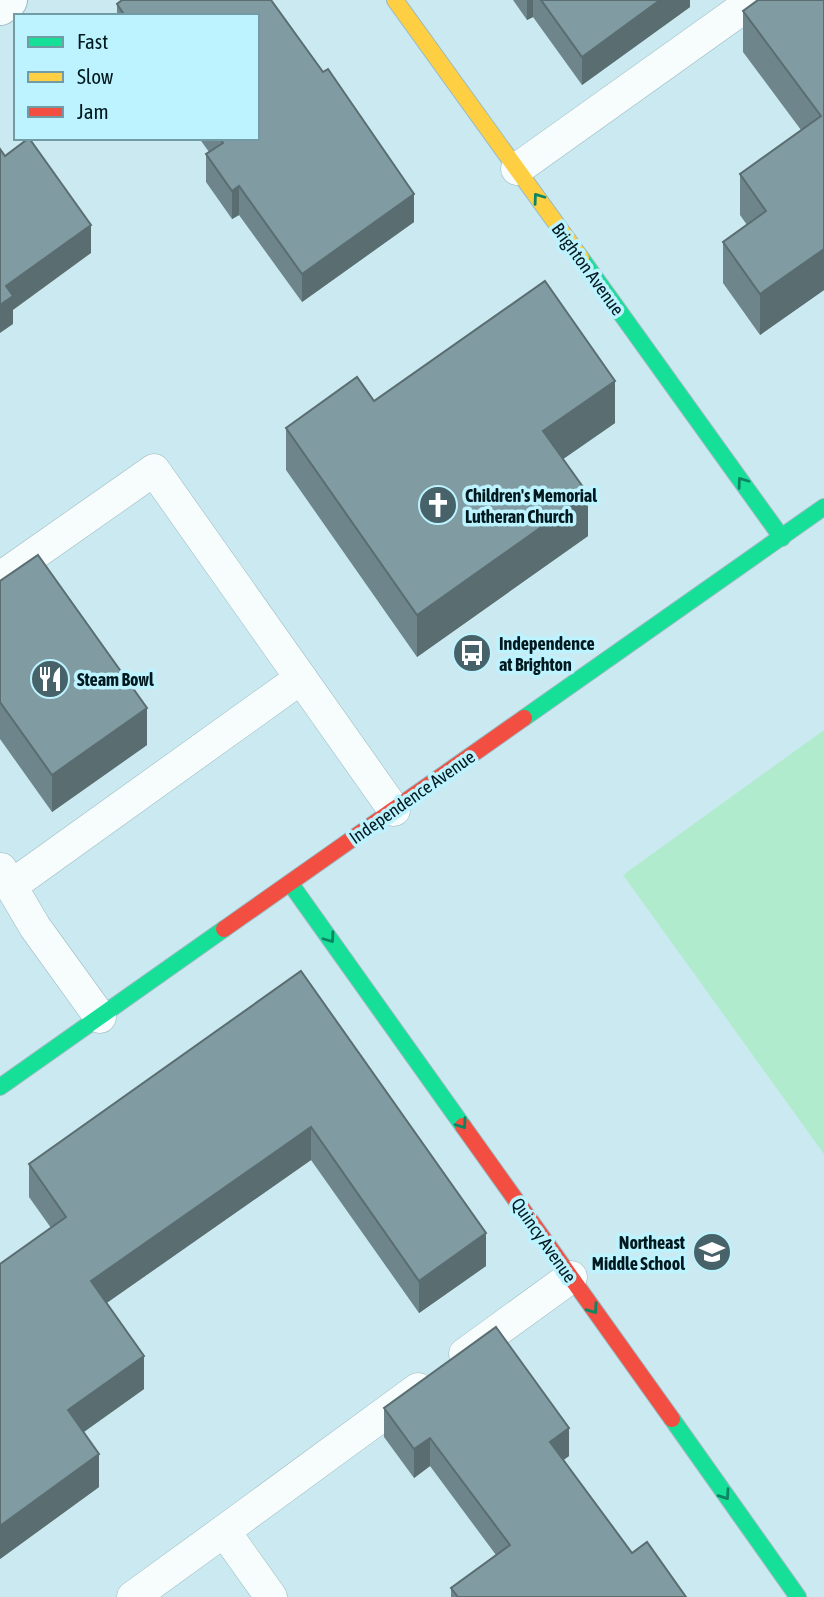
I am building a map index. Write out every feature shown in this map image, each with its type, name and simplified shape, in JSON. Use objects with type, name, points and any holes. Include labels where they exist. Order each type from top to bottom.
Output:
[{"type":"street","points":[[0,6],[8,0]]},
{"type":"street","name":"Brighton Avenue","points":[[395,0],[782,538]]},
{"type":"street","name":"Independence Avenue","points":[[0,1087],[824,507]]},
{"type":"street","name":"Quincy Avenue","points":[[290,883],[798,1597]]},
{"type":"lane","points":[[517,169],[754,0]]},
{"type":"lane","points":[[0,578],[154,470],[394,810]]},
{"type":"lane","points":[[100,1017],[35,927],[5,876],[302,678]]},
{"type":"lane","points":[[133,1597],[570,1278]]},
{"type":"lane","points":[[224,1531],[271,1597]]},
{"type":"green space","points":[[824,730],[824,1154],[623,875]]},
{"type":"building","points":[[122,0],[271,0],[323,72],[328,69],[414,194],[302,274],[239,186],[232,191],[206,154],[223,143],[221,140],[259,140],[259,14],[124,14],[117,4]]},
{"type":"building","points":[[541,0],[660,0],[582,57]]},
{"type":"building","points":[[758,0],[824,0],[824,249],[760,294],[723,242],[766,211],[740,174],[821,116],[743,11]]},
{"type":"building","points":[[26,140],[30,140],[91,225],[6,286],[13,296],[0,305],[0,149],[5,156]]},
{"type":"building","name":"Children's Memorial Lutheran Church","points":[[545,281],[615,381],[543,431],[588,494],[417,615],[286,428],[357,377],[374,401]]},
{"type":"building","name":"Steam Bowl","points":[[38,555],[147,708],[52,775],[0,702],[0,581]]},
{"type":"building","points":[[301,971],[486,1233],[419,1281],[311,1127],[91,1281],[144,1356],[68,1410],[99,1454],[0,1526],[0,1264],[66,1217],[29,1164]]},
{"type":"building","points":[[496,1327],[569,1428],[550,1442],[632,1553],[647,1542],[686,1597],[458,1597],[451,1588],[510,1545],[430,1438],[414,1449],[384,1408]]},
{"type":"traffic: fast","points":[[581,258],[782,538]]},
{"type":"traffic: fast","points":[[524,718],[824,507]]},
{"type":"traffic: fast","points":[[290,883],[463,1126]]},
{"type":"traffic: fast","points":[[0,1087],[224,929]]},
{"type":"traffic: fast","points":[[672,1419],[798,1597]]},
{"type":"traffic: slow","points":[[395,0],[581,258]]},
{"type":"traffic: jam","points":[[224,929],[524,718]]},
{"type":"traffic: jam","points":[[463,1126],[672,1419]]},
{"type":"place","name":"Children's Memorial Lutheran Church","points":[[438,505]]},
{"type":"place","name":"Independence at Brighton","points":[[472,653]]},
{"type":"place","name":"Steam Bowl","points":[[50,679]]},
{"type":"place","name":"Northeast Middle School","points":[[712,1252]]}]
